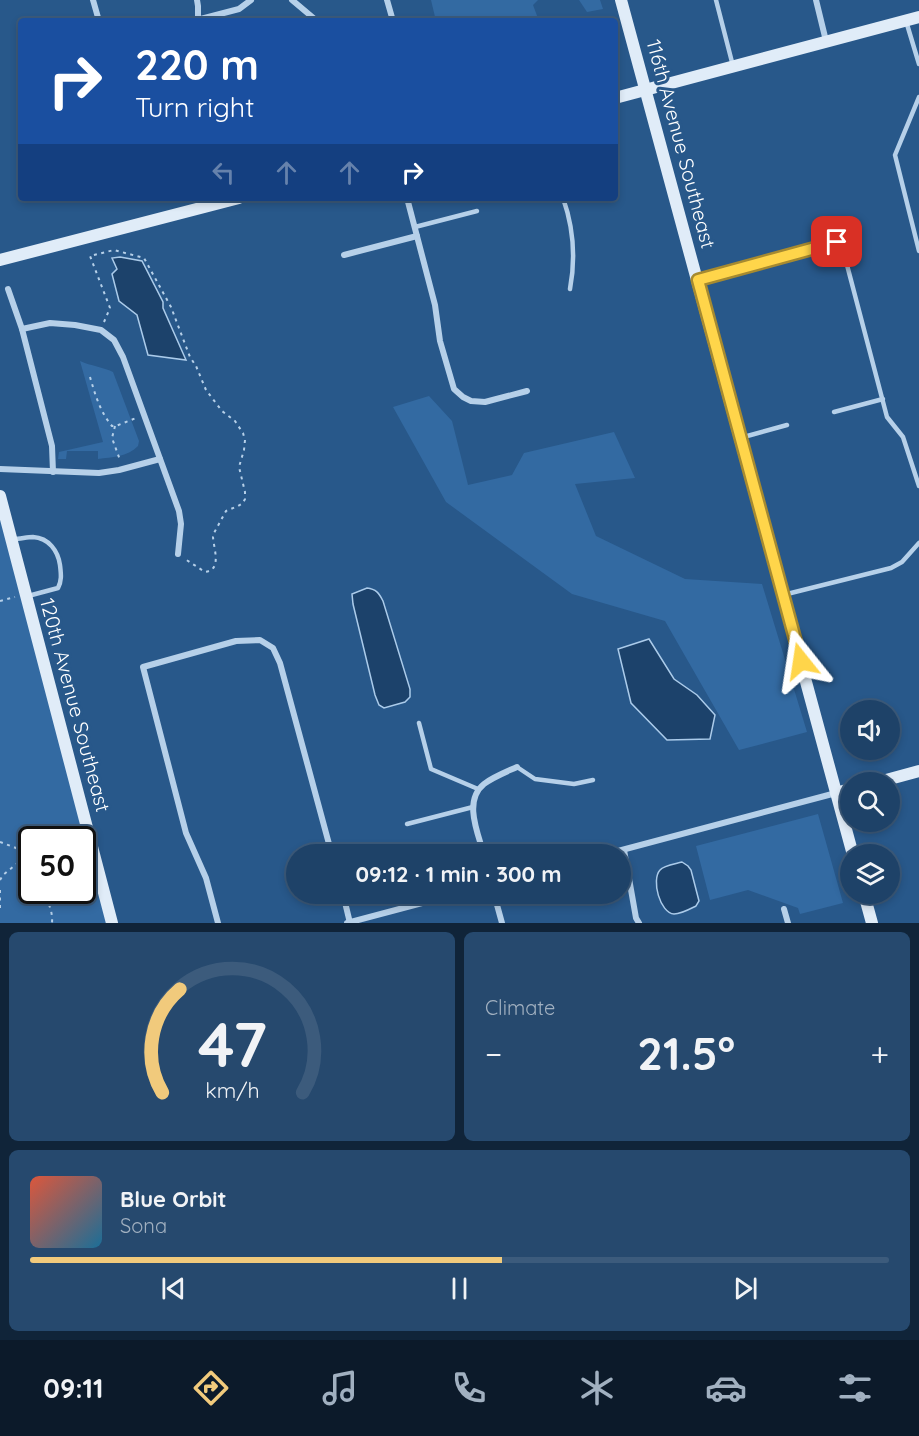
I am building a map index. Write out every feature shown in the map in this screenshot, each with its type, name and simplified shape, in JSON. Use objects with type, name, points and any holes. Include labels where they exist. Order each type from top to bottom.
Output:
[{"type":"street","points":[[93,0],[98,18]]},
{"type":"street","points":[[196,18],[197,0]]},
{"type":"street","points":[[207,18],[239,9],[251,0]]},
{"type":"street","points":[[292,0],[313,18]]},
{"type":"street","points":[[387,0],[392,18]]},
{"type":"street","name":"116th Avenue Southeast","points":[[621,0],[850,844]]},
{"type":"street","points":[[816,0],[826,41]]},
{"type":"street","points":[[618,97],[919,17]]},
{"type":"street","points":[[0,260],[227,201]]},
{"type":"street","points":[[408,201],[435,305],[440,341],[454,389],[463,398],[485,402],[527,391]]},
{"type":"street","points":[[344,255],[417,237]]},
{"type":"street","points":[[8,289],[22,329],[52,446],[52,472]]},
{"type":"street","points":[[22,329],[50,322],[101,330],[114,340],[123,357],[179,511],[178,554]]},
{"type":"street","points":[[0,469],[99,473],[160,459]]},
{"type":"street","name":"120th Avenue Southeast","points":[[0,496],[23,596],[112,923]]},
{"type":"street","points":[[218,923],[206,878],[186,833],[143,667],[236,641],[260,640],[273,648],[280,663],[329,844]]},
{"type":"street","points":[[481,844],[473,807],[475,792],[485,783],[517,767]]},
{"type":"street","points":[[900,776],[919,771]]},
{"type":"street","points":[[631,848],[840,792]]},
{"type":"street","points":[[631,890],[639,923]]},
{"type":"street","points":[[345,904],[349,923],[419,904]]},
{"type":"street","points":[[497,904],[502,923]]},
{"type":"street","points":[[867,904],[872,923]]},
{"type":"street","points":[[784,909],[788,923]]},
{"type":"lane","points":[[716,0],[733,66]]},
{"type":"lane","points":[[906,21],[919,64]]},
{"type":"lane","points":[[919,97],[895,155],[919,251]]},
{"type":"lane","points":[[564,201],[572,226],[573,240],[574,269],[570,289]]},
{"type":"lane","points":[[415,226],[477,211]]},
{"type":"lane","points":[[698,280],[840,243],[844,250],[887,417],[903,437],[919,486]]},
{"type":"lane","points":[[834,412],[883,399]]},
{"type":"lane","points":[[740,438],[787,425]]},
{"type":"lane","points":[[11,540],[33,537],[43,539],[56,550],[59,556],[62,580],[58,588],[23,596]]},
{"type":"lane","points":[[783,596],[891,568],[902,562],[919,543]]},
{"type":"lane","points":[[419,723],[431,769],[478,789]]},
{"type":"lane","points":[[517,767],[535,779],[574,784],[593,780]]},
{"type":"lane","points":[[407,824],[473,807]]},
{"type":"path","points":[[101,330],[110,308],[90,256],[114,250],[144,258],[171,307],[190,357],[206,390],[222,411],[240,426],[243,433],[244,450],[239,467],[245,498],[238,506],[226,511],[214,533],[216,564],[214,568],[205,572],[178,554]]},
{"type":"path","points":[[90,377],[97,400],[112,426],[144,415]]},
{"type":"path","points":[[115,426],[111,438],[123,469]]},
{"type":"path","points":[[0,601],[23,596]]},
{"type":"path","points":[[0,842],[18,851]]},
{"type":"path","points":[[0,880],[18,863]]},
{"type":"path","points":[[0,890],[0,912]]},
{"type":"path","points":[[49,904],[53,915],[52,923]]},
{"type":"shaded area","points":[[431,0],[538,0],[533,5],[538,18],[435,18]]},
{"type":"shaded area","points":[[579,0],[600,0],[603,9],[587,12]]},
{"type":"shaded area","points":[[112,258],[142,261],[163,302],[163,308],[186,360],[148,355],[137,315],[119,301],[112,274],[117,269]]},
{"type":"shaded area","points":[[80,361],[113,372],[139,441],[138,446],[129,452],[98,459],[98,451],[67,451],[66,459],[58,459],[59,452],[103,442]]},
{"type":"shaded area","points":[[429,396],[452,421],[468,485],[512,475],[524,453],[614,432],[635,478],[575,484],[596,536],[685,579],[762,584],[807,732],[739,750],[665,621],[572,594],[446,502],[393,407]]},
{"type":"shaded area","points":[[0,496],[87,826],[18,826],[18,904],[96,904],[96,862],[112,923],[0,923]]},
{"type":"shaded area","points":[[367,588],[377,592],[383,601],[410,689],[410,697],[405,702],[384,708],[379,705],[375,695],[353,604],[352,594]]},
{"type":"shaded area","points":[[649,639],[674,679],[697,695],[715,715],[710,739],[667,740],[631,703],[618,649]]},
{"type":"shaded area","points":[[818,814],[840,892],[840,904],[800,914],[798,908],[748,890],[710,900],[696,846]]},
{"type":"shaded area","points":[[682,862],[691,870],[699,901],[696,906],[674,914],[669,912],[661,902],[656,881],[662,868]]},
{"type":"route","points":[[801,661],[698,280],[837,242]]}]
